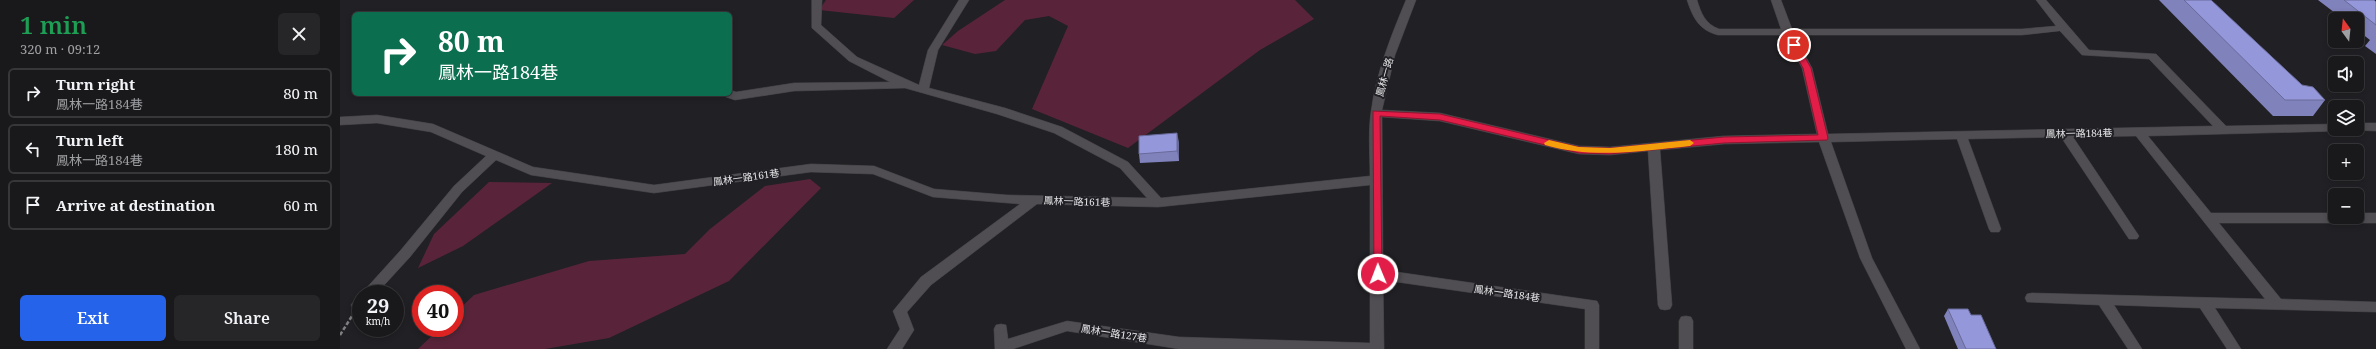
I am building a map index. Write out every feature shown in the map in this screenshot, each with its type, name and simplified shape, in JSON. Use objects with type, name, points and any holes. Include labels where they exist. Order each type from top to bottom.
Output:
[{"type":"street","points":[[817,0],[816,26],[853,59],[906,85],[1001,111],[1058,130],[1124,165],[1158,203]]},
{"type":"street","points":[[923,90],[933,50],[964,0]]},
{"type":"street","name":"鳳林一路","points":[[1376,349],[1378,274],[1376,113],[1379,91],[1391,51],[1411,0]]},
{"type":"street","points":[[1692,0],[1698,17],[1710,30],[1788,33],[2022,32],[2063,28]]},
{"type":"street","points":[[1776,0],[1788,33],[1807,68],[1824,138],[1866,258],[1913,349]]},
{"type":"street","points":[[2041,0],[2063,28],[2086,53],[2152,56],[2223,130]]},
{"type":"street","points":[[732,95],[735,96],[794,87],[906,85]]},
{"type":"street","name":"鳳林一路184巷","points":[[1376,113],[1440,117],[1579,150],[1610,151],[1724,140],[2328,128]]},
{"type":"street","name":"鳳林一路161巷","points":[[340,121],[377,119],[433,128],[531,171],[654,189],[811,168],[874,170],[933,193],[1034,200],[1158,203],[1376,180]]},
{"type":"street","points":[[2364,128],[2376,127]]},
{"type":"street","points":[[2139,132],[2277,304]]},
{"type":"street","points":[[2065,134],[2133,236]]},
{"type":"street","points":[[1961,135],[1995,229]]},
{"type":"street","points":[[1654,147],[1666,305]]},
{"type":"street","points":[[376,285],[405,254],[458,189],[494,155]]},
{"type":"street","points":[[894,349],[907,330],[900,310],[926,281],[1034,200]]},
{"type":"street","points":[[2209,218],[2376,218]]},
{"type":"street","name":"鳳林一路184巷","points":[[1378,274],[1592,305],[1592,349]]},
{"type":"street","points":[[2032,298],[2376,307]]},
{"type":"street","points":[[2104,301],[2135,349]]},
{"type":"street","points":[[2204,302],[2234,349]]},
{"type":"street","points":[[1686,321],[1686,349]]},
{"type":"street","name":"鳳林一路127巷","points":[[1002,348],[1067,326],[1179,343],[1376,349]]},
{"type":"street","points":[[1001,329],[1002,348]]},
{"type":"path","points":[[340,335],[352,316]]},
{"type":"shaded area","points":[[826,0],[914,0],[894,18],[819,10]]},
{"type":"shaded area","points":[[1005,0],[1295,0],[1314,19],[1260,50],[1128,148],[1032,109],[1068,26],[1049,16],[1025,20],[996,51],[975,54],[942,45],[958,31]]},
{"type":"shaded area","points":[[810,179],[821,188],[729,281],[609,338],[545,349],[418,349],[431,337],[464,337],[464,304],[474,295],[589,261],[685,254],[710,229],[765,186]]},
{"type":"shaded area","points":[[489,182],[552,183],[463,246],[418,268],[434,234]]},
{"type":"building","points":[[2184,0],[2211,0],[2302,85],[2313,87],[2325,100],[2285,100]]},
{"type":"building","points":[[2344,0],[2374,0],[2376,2],[2376,25],[2364,16],[2364,12],[2359,12]]},
{"type":"building","points":[[1177,133],[1177,151],[1139,154],[1139,136]]},
{"type":"building","points":[[1948,309],[1968,309],[1971,315],[1981,315],[1996,349],[1966,349]]},
{"type":"slow traffic","points":[[1549,143],[1579,150],[1610,151],[1690,143]]},
{"type":"route","points":[[1378,274],[1376,113],[1440,117],[1579,150],[1610,151],[1724,140],[1824,138],[1807,68],[1794,45]]}]
